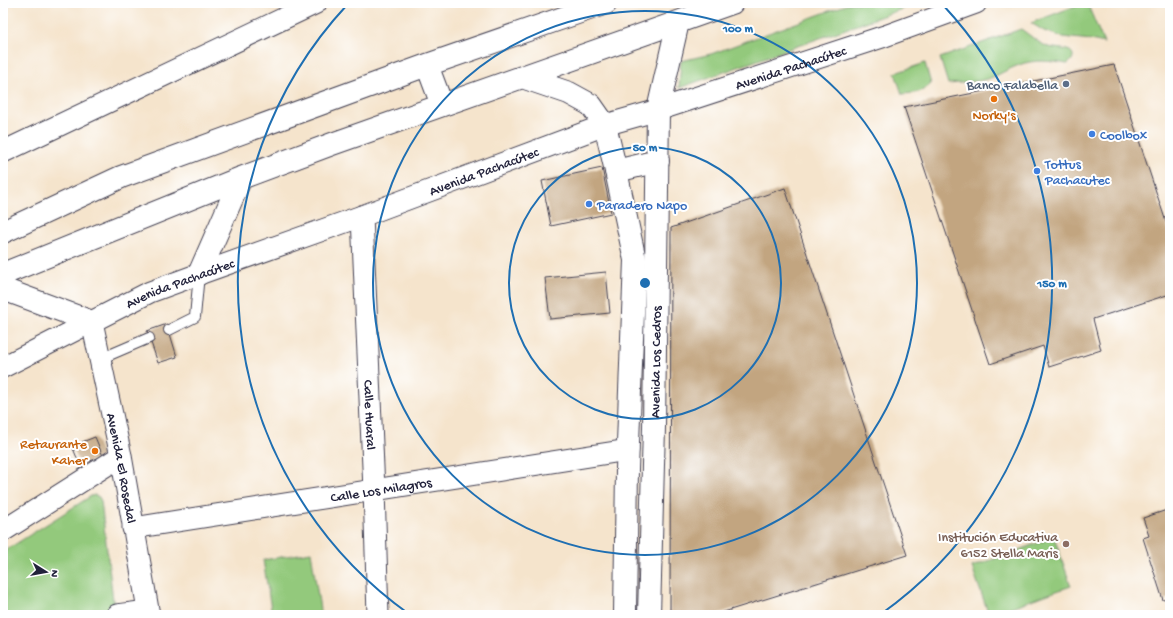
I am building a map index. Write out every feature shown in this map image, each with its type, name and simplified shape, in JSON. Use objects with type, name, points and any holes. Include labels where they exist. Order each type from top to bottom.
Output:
[{"type":"main road","points":[[3,232],[122,177],[427,65],[606,3]]},
{"type":"main road","points":[[3,274],[241,178],[442,105],[732,3]]},
{"type":"main road","name":"Avenida Los Cedros","points":[[649,615],[654,427],[658,110],[678,22]]},
{"type":"main road","points":[[427,65],[442,105]]},
{"type":"main road","points":[[522,77],[569,93],[591,105],[605,125]]},
{"type":"main road","name":"Avenida Los Cedros","points":[[605,125],[635,260],[628,450],[625,615]]},
{"type":"main road","points":[[616,171],[658,161]]},
{"type":"main road","points":[[199,274],[241,178]]},
{"type":"main road","points":[[3,289],[92,322]]},
{"type":"street","points":[[3,152],[316,3]]},
{"type":"street","name":"Avenida Pachacútec","points":[[3,367],[150,292],[362,216],[605,125],[658,110],[885,36],[976,3]]},
{"type":"street","name":"Calle Huaral","points":[[362,216],[378,615]]},
{"type":"street","name":"Avenida El Rosedal","points":[[92,322],[121,456],[148,613]]},
{"type":"street","name":"Calle Los Milagros","points":[[133,528],[628,450]]},
{"type":"street","points":[[3,531],[121,456]]},
{"type":"street","points":[[117,615],[148,613]]},
{"type":"lane","points":[[169,330],[195,317],[199,274]]},
{"type":"lane","points":[[100,359],[150,338]]},
{"type":"green space","points":[[851,3],[919,3],[679,88],[681,61],[711,54]]},
{"type":"green space","points":[[1083,3],[1087,3],[1104,43],[1062,37],[1044,31],[1031,23]]},
{"type":"green space","points":[[1021,29],[1048,47],[1070,51],[1073,54],[1072,60],[1067,64],[1049,61],[1025,63],[988,79],[948,84],[940,58]]},
{"type":"green space","points":[[925,63],[931,84],[920,91],[902,94],[895,73]]},
{"type":"green space","points":[[95,495],[99,497],[101,501],[114,608],[67,615],[3,615],[3,552],[91,496]]},
{"type":"green space","points":[[1054,537],[1071,586],[989,615],[972,567]]},
{"type":"green space","points":[[311,552],[321,615],[272,615],[263,560]]},
{"type":"building","name":"Tottus Pachacutec","points":[[1114,65],[1170,234],[1170,294],[1093,319],[1101,350],[1049,367],[1043,346],[990,364],[904,107]]},
{"type":"building","points":[[602,168],[611,213],[551,226],[542,181]]},
{"type":"building","points":[[785,188],[907,555],[714,615],[670,615],[671,228]]},
{"type":"building","points":[[606,272],[610,313],[550,319],[545,278]]},
{"type":"building","points":[[167,324],[177,357],[158,363],[147,331]]},
{"type":"building","points":[[95,437],[103,456],[80,465],[72,446]]},
{"type":"building","points":[[1170,509],[1170,598],[1163,600],[1143,538],[1149,536],[1143,518]]},
{"type":"place","name":"Banco Falabella","points":[[1066,84]]},
{"type":"place","name":"Norky's","points":[[994,99]]},
{"type":"place","name":"Coolbox","points":[[1092,134]]},
{"type":"place","name":"Tottus Pachacutec","points":[[1037,171]]},
{"type":"place","name":"Paradero Napo","points":[[589,204]]},
{"type":"place","name":"Retaurante Kaher","points":[[95,451]]},
{"type":"place","name":"Institución Educativa 6152 Stella Maris","points":[[1066,544]]}]
